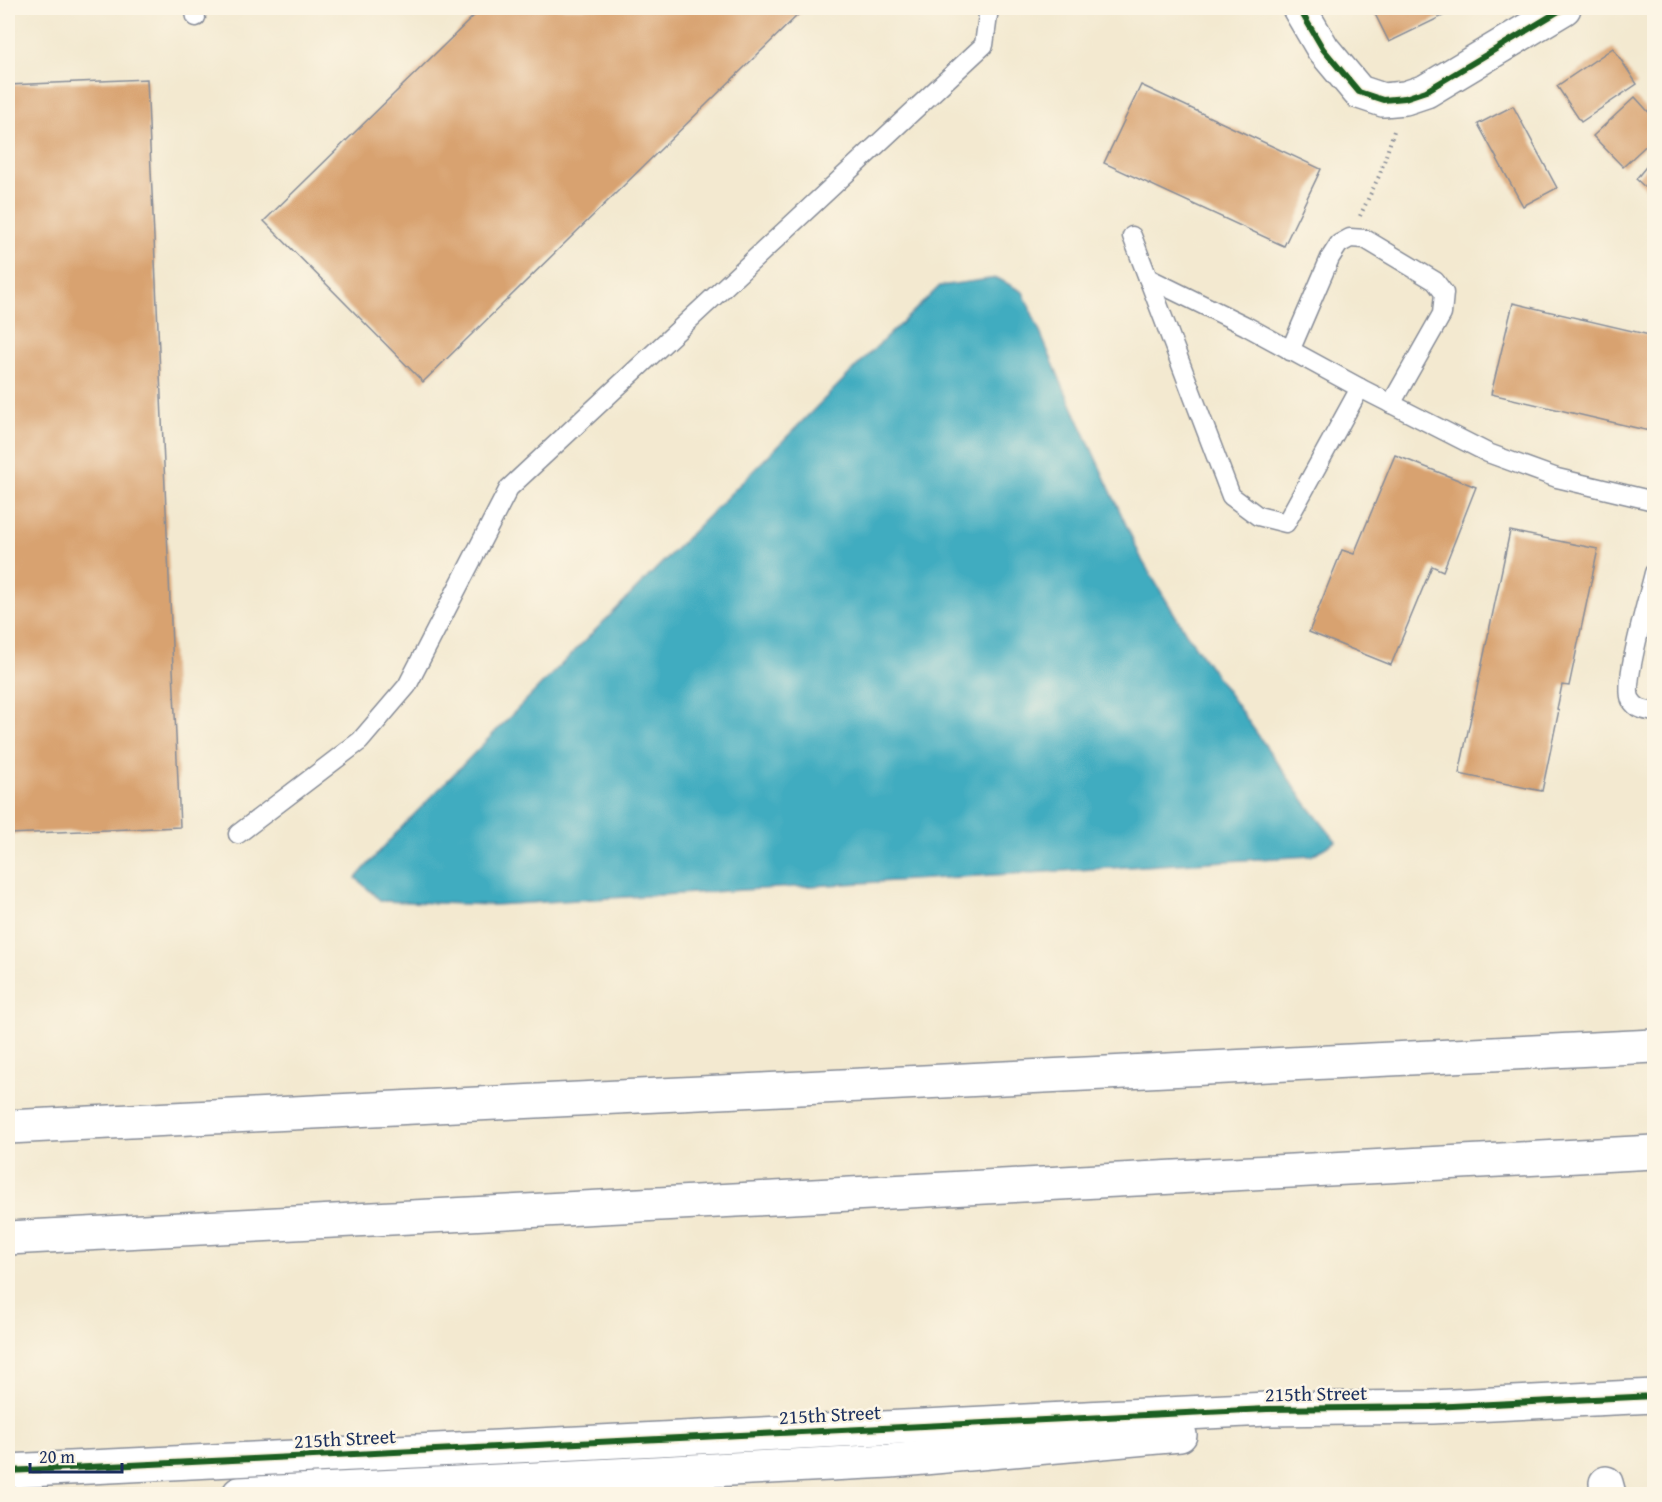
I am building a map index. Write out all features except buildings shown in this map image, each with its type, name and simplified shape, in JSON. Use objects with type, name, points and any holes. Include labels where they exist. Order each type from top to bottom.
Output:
[{"type":"main road","points":[[1299,8],[1323,48],[1359,92],[1383,100],[1426,91],[1564,8]]},
{"type":"main road","points":[[8,1127],[1654,1046]]},
{"type":"main road","points":[[8,1238],[1654,1152]]},
{"type":"main road","name":"215th Street","points":[[8,1471],[1256,1410],[1432,1407],[1654,1396]]},
{"type":"main road","name":"215th Street","points":[[238,1494],[586,1485],[1272,1427],[1432,1407]]},
{"type":"lane","points":[[238,834],[360,741],[407,686],[509,488],[984,45],[989,8]]},
{"type":"lane","points":[[1132,236],[1231,496],[1258,516],[1286,523],[1360,388]]},
{"type":"lane","points":[[1290,351],[1330,258],[1339,244],[1350,238],[1365,239],[1435,281],[1444,293],[1442,314],[1391,404]]},
{"type":"lane","points":[[1148,278],[1246,326],[1360,388],[1488,453],[1557,478],[1654,501]]},
{"type":"lane","points":[[1654,573],[1630,680],[1630,698],[1638,709],[1654,712]]},
{"type":"lane","points":[[584,1443],[586,1485]]},
{"type":"path","points":[[1350,238],[1384,165],[1396,127],[1397,98]]},
{"type":"water","points":[[997,278],[1023,292],[1061,382],[1143,562],[1186,633],[1308,806],[1336,841],[1311,856],[494,905],[381,901],[356,878],[397,832],[540,686],[869,354],[940,286]]},
{"type":"cycle path","points":[[1299,8],[1323,49],[1359,92],[1383,100],[1405,98],[1426,91],[1564,8]]},
{"type":"cycle path","points":[[8,1471],[1267,1409],[1432,1407],[1654,1396]]}]
